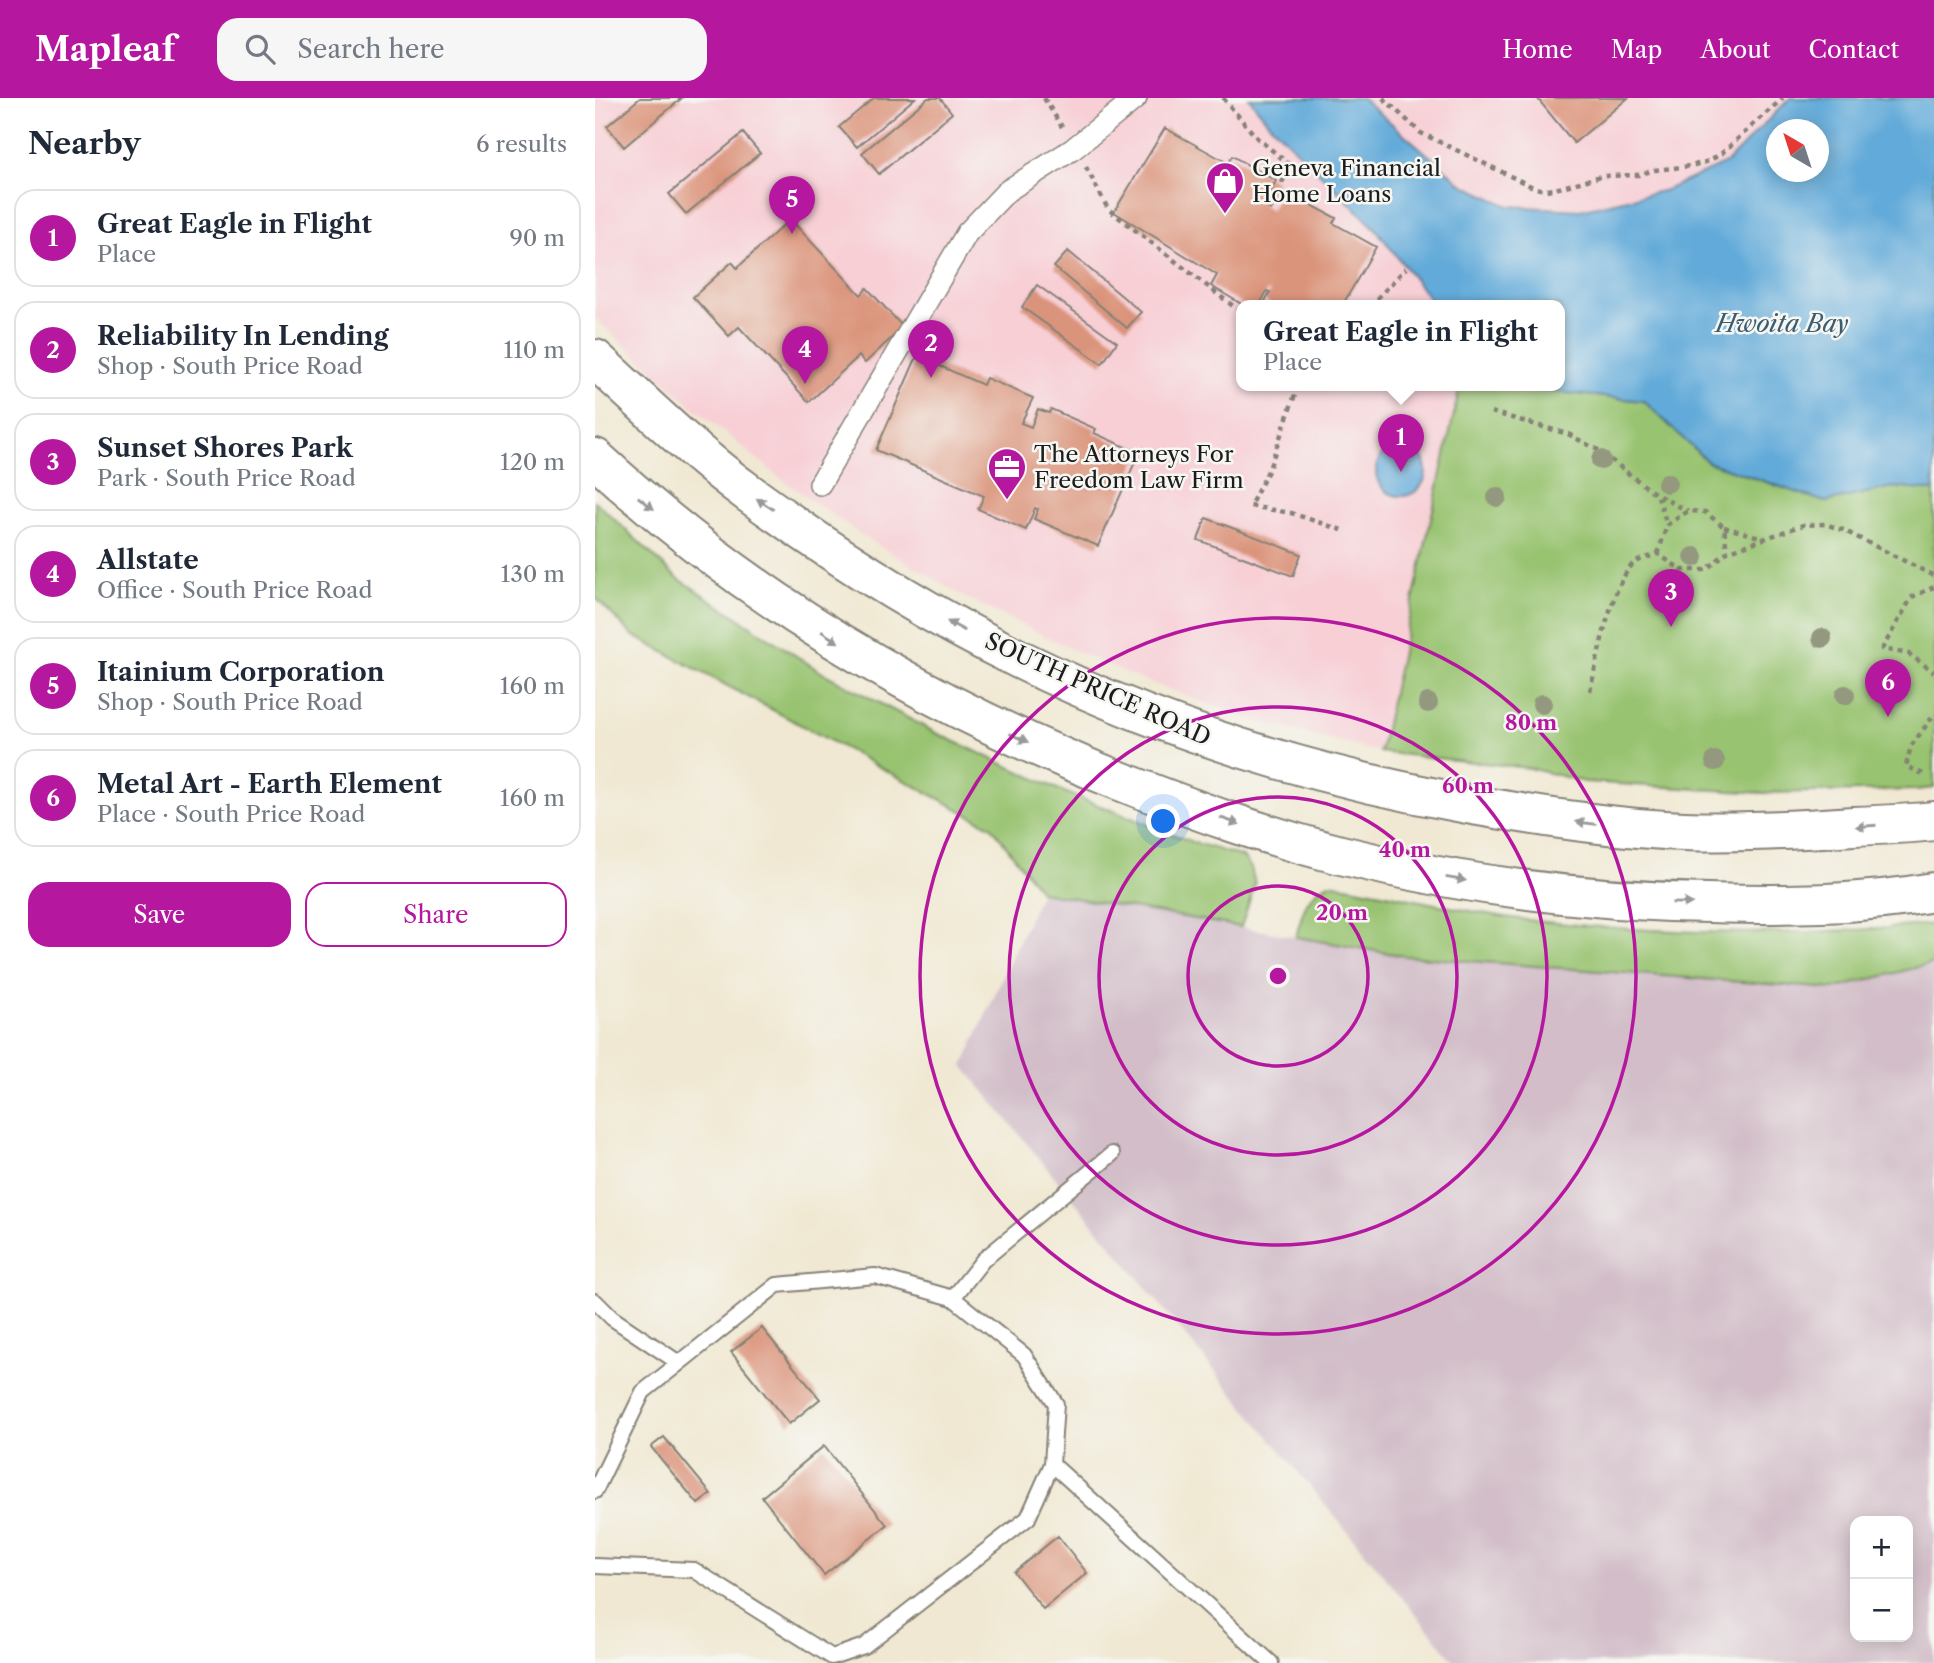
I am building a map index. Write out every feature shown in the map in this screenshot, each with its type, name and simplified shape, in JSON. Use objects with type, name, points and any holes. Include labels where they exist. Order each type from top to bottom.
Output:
[{"type":"main road","name":"SOUTH PRICE ROAD","points":[[595,359],[748,493],[928,611],[1021,660],[1129,708],[1202,736],[1267,758],[1404,793],[1586,823],[1686,831],[1760,831],[1934,821]]},
{"type":"main road","points":[[595,458],[627,488],[726,565],[835,640],[938,700],[1051,753],[1177,803],[1269,834],[1341,855],[1423,874],[1533,891],[1657,902],[1772,905],[1906,897],[1934,892]]},
{"type":"street","points":[[820,484],[967,233],[1007,191],[1076,147],[1136,98]]},
{"type":"lane","points":[[953,1298],[983,1260],[1112,1154]]},
{"type":"lane","points":[[595,1491],[643,1392],[777,1285],[875,1276],[953,1298],[1024,1355],[1056,1404],[1052,1464],[1028,1518],[864,1646],[832,1657],[694,1570],[595,1566]]},
{"type":"lane","points":[[595,1301],[612,1318],[679,1363]]},
{"type":"lane","points":[[1052,1464],[1271,1663]]},
{"type":"path","points":[[1044,98],[1076,147],[1108,209],[1236,308]]},
{"type":"path","points":[[1223,98],[1257,138],[1290,165],[1281,185]]},
{"type":"path","points":[[1383,98],[1421,133],[1535,188],[1546,190],[1601,176],[1638,174],[1709,161],[1722,153],[1783,98]]},
{"type":"path","points":[[1376,300],[1406,268]]},
{"type":"path","points":[[1295,391],[1269,469],[1250,506],[1291,513],[1345,531]]},
{"type":"path","points":[[1491,412],[1568,434],[1598,450],[1658,496],[1688,511],[1705,512],[1724,527],[1766,538]]},
{"type":"path","points":[[1658,496],[1667,525],[1658,554]]},
{"type":"path","points":[[1667,525],[1688,511]]},
{"type":"path","points":[[1658,554],[1682,570],[1706,570],[1727,552],[1803,525],[1825,524],[1843,530],[1934,576]]},
{"type":"path","points":[[1724,527],[1727,552]]},
{"type":"path","points":[[1590,691],[1621,581],[1634,563],[1658,554]]},
{"type":"path","points":[[1934,587],[1912,597],[1882,649],[1909,654],[1934,672]]},
{"type":"path","points":[[1923,774],[1906,766],[1911,746],[1934,715]]},
{"type":"shaded area","points":[[595,98],[1249,98],[1268,122],[1375,228],[1430,300],[1236,300],[1236,391],[1459,391],[1380,752],[1259,722],[1138,678],[963,596],[863,536],[784,481],[692,406],[595,318]]},
{"type":"shaded area","points":[[1362,98],[1790,98],[1769,119],[1766,119],[1766,122],[1726,163],[1666,190],[1580,210],[1508,206],[1462,184]]},
{"type":"shaded area","points":[[1041,892],[1405,956],[1833,989],[1934,963],[1934,1663],[1456,1663],[963,1066]]},
{"type":"green space","points":[[1459,391],[1546,391],[1644,401],[1708,462],[1825,502],[1893,487],[1934,491],[1934,788],[1762,793],[1585,782],[1529,768],[1380,752]]},
{"type":"green space","points":[[595,501],[676,577],[821,672],[934,732],[1064,792],[1193,842],[1243,857],[1251,868],[1255,884],[1241,927],[1041,892],[992,827],[632,635],[595,597]]},
{"type":"green space","points":[[1329,883],[1502,917],[1629,929],[1781,932],[1934,924],[1934,963],[1833,989],[1405,956],[1296,937],[1309,899]]},
{"type":"water","name":"Hwoita Bay","points":[[1249,98],[1362,98],[1462,184],[1508,206],[1580,210],[1666,190],[1726,163],[1766,122],[1766,182],[1829,182],[1829,119],[1769,119],[1790,98],[1934,98],[1934,491],[1893,487],[1825,502],[1708,462],[1644,401],[1546,391],[1565,391],[1565,300],[1430,300],[1375,228],[1268,122]]},
{"type":"water","points":[[1401,446],[1419,453],[1426,471],[1419,489],[1401,496],[1383,489],[1376,471],[1383,453]]},
{"type":"building","points":[[640,98],[682,98],[624,147],[607,126]]},
{"type":"building","points":[[874,98],[915,98],[857,147],[839,127]]},
{"type":"building","points":[[928,98],[940,98],[952,113],[879,174],[862,153]]},
{"type":"building","points":[[1537,98],[1628,98],[1574,143]]},
{"type":"building","name":"Geneva Financial Home Loans","points":[[1165,128],[1228,163],[1232,156],[1276,181],[1263,205],[1271,210],[1280,192],[1290,198],[1293,195],[1336,218],[1333,223],[1376,247],[1345,300],[1266,300],[1270,292],[1267,291],[1262,300],[1236,301],[1211,286],[1217,275],[1114,212]]},
{"type":"building","points":[[743,133],[760,153],[686,214],[669,194]]},
{"type":"building","points":[[790,219],[861,295],[867,288],[903,327],[865,363],[859,356],[809,402],[739,327],[729,336],[693,297],[732,262],[737,268]]},
{"type":"building","points":[[1068,251],[1141,312],[1127,328],[1054,267]]},
{"type":"building","points":[[1037,285],[1117,342],[1102,364],[1022,307]]},
{"type":"building","points":[[917,356],[983,385],[986,378],[1033,398],[1021,423],[1031,427],[1038,409],[1049,413],[1051,409],[1096,429],[1094,433],[1139,453],[1098,546],[1034,519],[1038,509],[1035,508],[1026,530],[978,509],[984,496],[876,450]]},
{"type":"building","points":[[1206,518],[1301,554],[1293,576],[1198,540]]},
{"type":"building","points":[[762,1328],[820,1399],[789,1424],[731,1352]]},
{"type":"building","points":[[664,1437],[711,1494],[698,1504],[651,1447]]},
{"type":"building","points":[[824,1446],[887,1525],[824,1575],[762,1497]]},
{"type":"building","points":[[1058,1536],[1087,1573],[1043,1609],[1014,1572]]},
{"type":"place","name":"Geneva Financial Home Loans","points":[[1225,215]]},
{"type":"place","name":"Itainium Corporation","points":[[792,234]]},
{"type":"place","name":"Reliability In Lending","points":[[931,378]]},
{"type":"place","name":"Allstate","points":[[805,384]]},
{"type":"place","name":"Great Eagle in Flight","points":[[1401,472]]},
{"type":"place","name":"The Attorneys For Freedom Law Firm","points":[[1007,501]]},
{"type":"place","name":"Sunset Shores Park","points":[[1671,627]]},
{"type":"place","name":"Metal Art - Earth Element","points":[[1888,717]]}]
